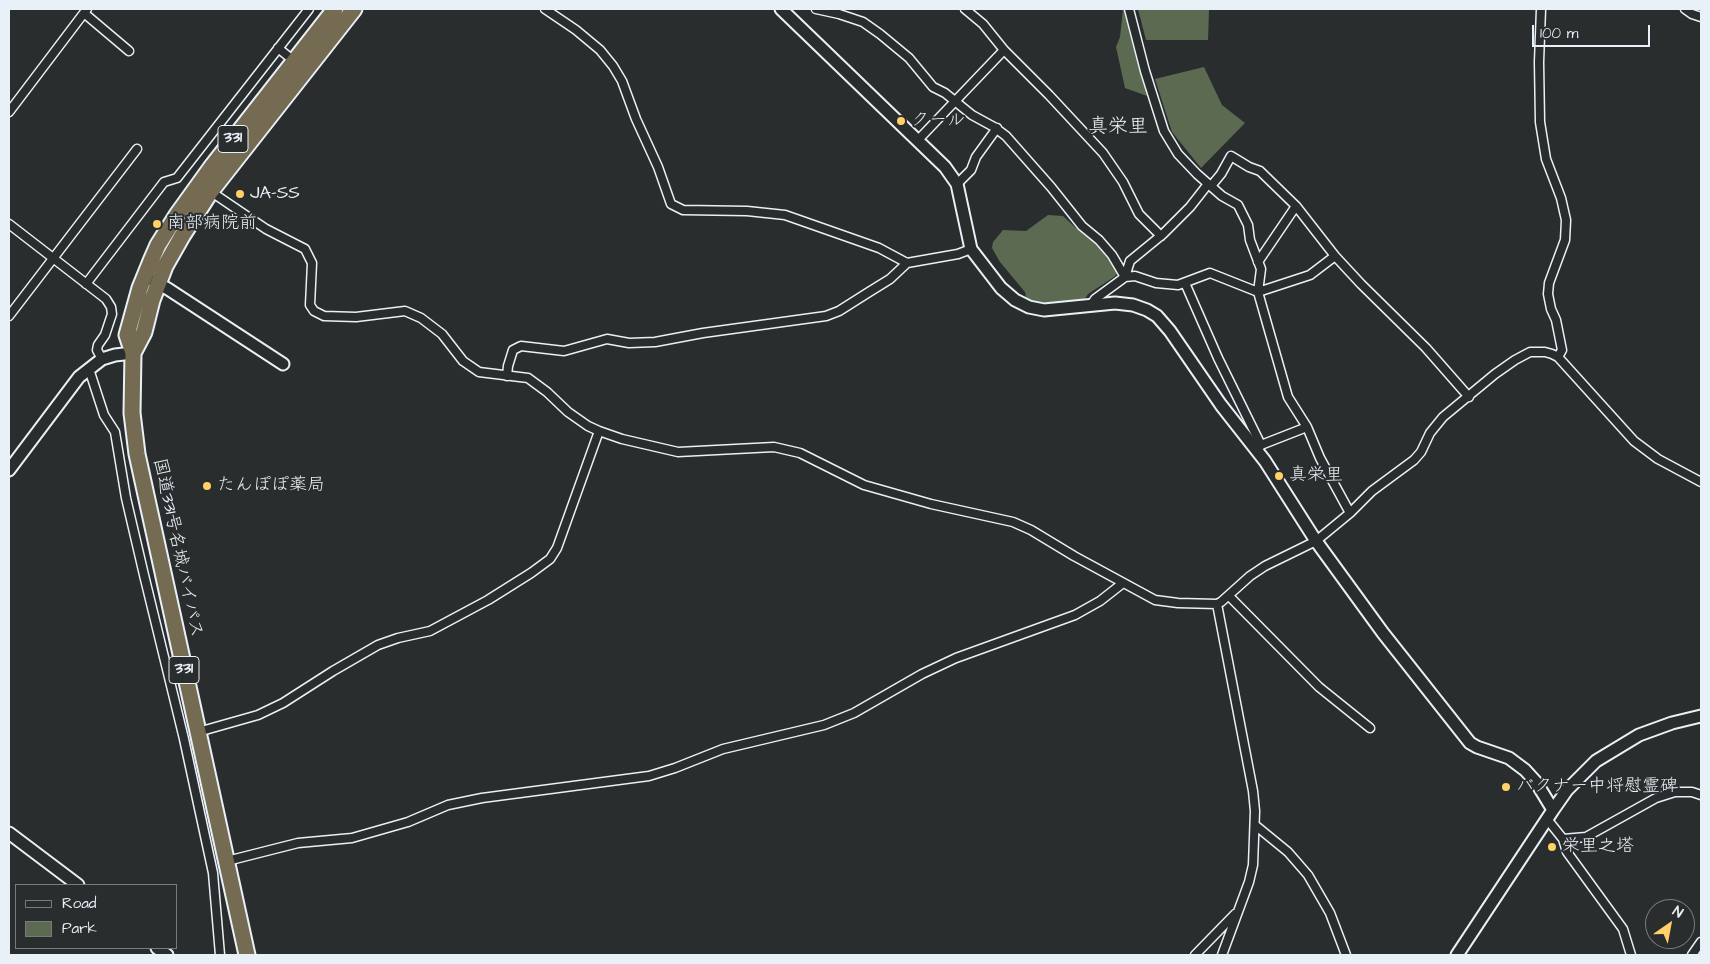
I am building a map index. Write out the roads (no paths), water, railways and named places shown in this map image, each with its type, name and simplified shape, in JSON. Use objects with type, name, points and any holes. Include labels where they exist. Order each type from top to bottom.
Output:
[{"type":"highway","name":"331","points":[[205,187],[294,61],[335,9]]},
{"type":"highway","name":"331","points":[[133,353],[127,335],[151,280],[158,245],[354,9]]},
{"type":"highway","name":"国道331号名城バイパス","points":[[133,353],[131,395],[134,433],[247,955]]},
{"type":"street","points":[[86,284],[164,182],[177,178],[309,9]]},
{"type":"street","points":[[545,9],[576,30],[600,50],[613,66],[622,81],[636,119],[658,167],[671,204],[682,210],[747,211],[785,216],[879,248],[907,263]]},
{"type":"street","points":[[781,9],[945,167],[957,184],[971,249],[1000,288],[1015,300],[1029,307],[1044,310],[1115,303],[1133,305],[1157,316],[1221,405],[1259,448]]},
{"type":"street","points":[[816,9],[863,22],[909,58],[933,87],[946,93],[972,115],[997,128],[1051,187],[1082,226],[1099,240],[1112,255],[1125,277]]},
{"type":"street","points":[[965,9],[983,24],[1004,50],[1103,153],[1123,182],[1139,214],[1161,236]]},
{"type":"street","points":[[1130,9],[1145,71],[1164,131],[1178,154],[1222,196],[1238,205],[1248,225],[1250,240],[1261,269],[1258,292],[1288,397],[1307,427],[1320,458],[1350,513]]},
{"type":"street","points":[[1541,9],[1539,62],[1540,122],[1546,160],[1561,198],[1566,220],[1565,240],[1549,284],[1548,294],[1562,350],[1558,357]]},
{"type":"street","points":[[1685,9],[1692,14],[1701,16]]},
{"type":"street","points":[[9,112],[86,11],[130,51]]},
{"type":"street","points":[[278,48],[294,61]]},
{"type":"street","points":[[918,140],[1004,50]]},
{"type":"street","points":[[957,184],[971,170],[976,158],[997,128]]},
{"type":"street","points":[[9,316],[137,149]]},
{"type":"street","points":[[1125,277],[1130,261],[1161,236],[1222,174],[1231,156],[1249,167],[1260,171],[1296,206],[1335,256],[1360,284],[1426,348],[1469,397]]},
{"type":"street","points":[[205,187],[266,229],[305,249],[312,263],[310,304],[314,311],[324,316],[356,317],[405,311],[421,318],[442,334],[463,361],[479,372],[528,378],[547,392],[568,412],[599,431],[622,439],[678,452],[774,446],[800,453],[864,485],[932,504],[1013,522],[1155,600],[1216,604],[1229,596],[1250,576],[1265,566],[1316,541],[1350,513],[1372,491],[1414,460],[1443,417],[1494,374],[1530,352],[1545,352],[1558,357],[1634,441],[1658,459],[1701,482]]},
{"type":"street","points":[[1258,262],[1296,206]]},
{"type":"street","points":[[9,224],[106,299],[111,307],[112,314],[105,335],[98,345],[97,350],[102,359]]},
{"type":"street","points":[[507,376],[513,350],[521,346],[564,351],[607,339],[629,343],[655,342],[703,333],[826,316],[839,311],[890,279],[907,263],[958,254],[971,249]]},
{"type":"street","points":[[1090,305],[1095,299],[1125,277],[1135,276],[1156,283],[1178,285],[1210,273],[1258,292],[1310,275],[1335,256]]},
{"type":"street","points":[[151,280],[283,364]]},
{"type":"street","points":[[1185,283],[1259,448],[1316,541],[1383,633],[1470,743],[1509,758],[1525,770],[1536,782],[1563,839],[1567,852],[1623,929],[1632,955]]},
{"type":"street","points":[[9,470],[79,377],[102,359],[133,353]]},
{"type":"street","points":[[89,369],[104,415],[115,432],[118,444],[121,471],[131,517],[213,873],[220,955]]},
{"type":"street","points":[[1259,448],[1307,427]]},
{"type":"street","points":[[198,732],[258,715],[283,703],[378,645],[398,638],[430,631],[488,600],[550,559],[557,548],[599,431]]},
{"type":"street","points":[[227,861],[298,843],[352,838],[408,822],[448,805],[482,798],[649,776],[723,749],[824,725],[854,713],[922,674],[956,658],[1075,615],[1100,601],[1123,583]]},
{"type":"street","points":[[1229,596],[1319,687],[1370,728]]},
{"type":"street","points":[[1216,604],[1253,791],[1255,825],[1253,864],[1249,882],[1222,955]]},
{"type":"street","points":[[171,684],[187,681]]},
{"type":"street","points":[[1457,955],[1567,790],[1580,777],[1612,750],[1638,735],[1672,723],[1701,716]]},
{"type":"street","points":[[1563,839],[1586,837],[1656,798],[1675,792],[1692,792],[1701,795]]},
{"type":"street","points":[[1255,825],[1288,852],[1305,870],[1330,913],[1346,955]]},
{"type":"street","points":[[9,833],[77,884]]},
{"type":"street","points":[[1195,955],[1237,913]]},
{"type":"street","points":[[1692,955],[1701,942]]},
{"type":"place","name":"クール","points":[[901,121]]},
{"type":"place","name":"JA-SS","points":[[240,194]]},
{"type":"place","name":"南部病院前","points":[[157,224]]},
{"type":"place","name":"真栄里","points":[[1279,476]]},
{"type":"place","name":"たんぽぽ薬局","points":[[207,486]]},
{"type":"place","name":"バクナー中将慰霊碑","points":[[1506,787]]},
{"type":"place","name":"栄里之塔","points":[[1552,847]]},
{"type":"district","name":"真栄里","points":[[1118,128]]}]
